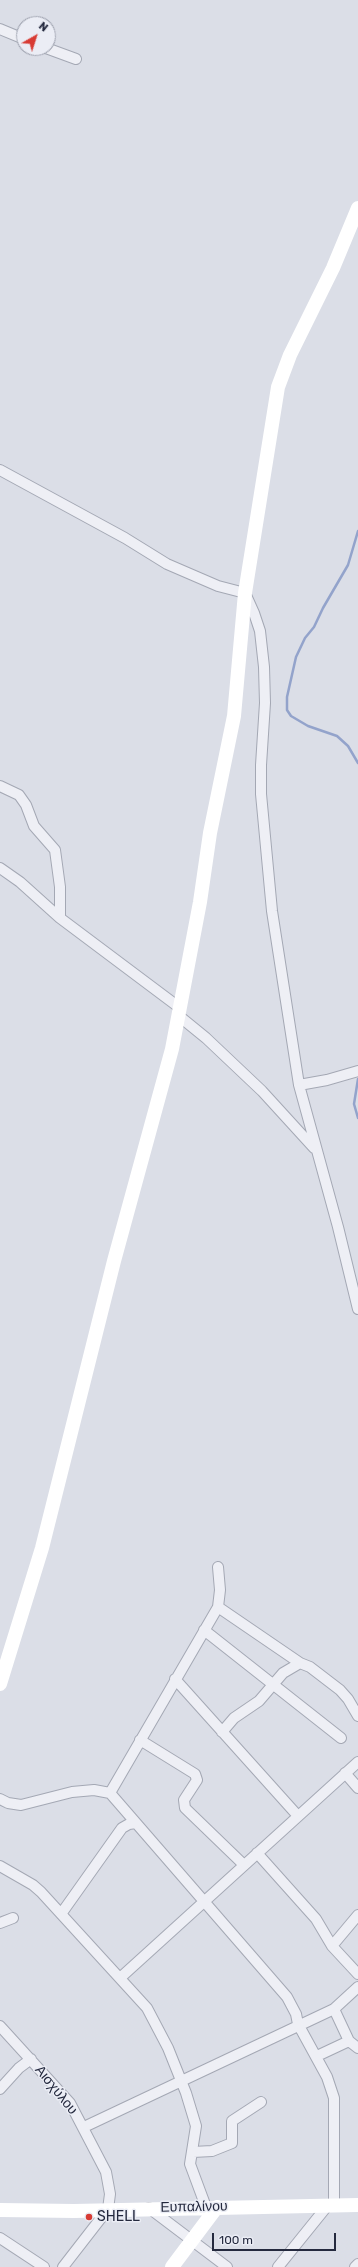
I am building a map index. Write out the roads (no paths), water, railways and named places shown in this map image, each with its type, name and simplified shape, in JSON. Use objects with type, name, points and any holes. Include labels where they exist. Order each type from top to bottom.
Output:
[{"type":"street","points":[[0,29],[16,36]]},
{"type":"street","points":[[56,52],[76,59]]},
{"type":"street","points":[[0,1684],[42,1548],[114,1261],[167,1069],[199,910],[210,834],[234,716],[245,593],[275,404],[283,371],[338,258],[358,208]]},
{"type":"street","points":[[0,470],[125,538],[167,564],[218,586],[245,593]]},
{"type":"street","points":[[245,593],[258,623],[264,667],[265,721],[261,766],[263,825],[272,911],[299,1085],[338,1227],[358,1309]]},
{"type":"street","points":[[0,786],[19,795],[26,805],[34,826],[55,850],[60,888],[60,918]]},
{"type":"street","points":[[0,868],[20,882],[60,918],[179,1012],[262,1092],[317,1152]]},
{"type":"street","points":[[299,1085],[357,1071]]},
{"type":"street","points":[[110,1792],[218,1607],[220,1590],[218,1567]]},
{"type":"street","points":[[218,1607],[300,1663],[310,1667],[340,1690],[348,1699],[358,1716]]},
{"type":"street","points":[[204,1630],[341,1738]]},
{"type":"street","points":[[222,1732],[234,1718],[259,1701],[283,1672],[300,1663]]},
{"type":"street","points":[[175,1679],[298,1816]]},
{"type":"street","points":[[140,1740],[195,1774],[197,1780],[184,1800],[185,1808],[244,1865]]},
{"type":"street","points":[[120,1978],[203,1901],[358,1762]]},
{"type":"street","points":[[345,1774],[358,1788]]},
{"type":"street","points":[[0,1799],[8,1803],[21,1805],[72,1792],[94,1790],[110,1792],[287,1997],[296,2014],[298,2024],[317,2056],[334,2098],[331,2205],[278,2267]]},
{"type":"street","points":[[61,1914],[122,1828],[129,1824],[136,1823]]},
{"type":"street","points":[[257,1853],[322,1926],[332,1946],[358,1974]]},
{"type":"street","points":[[0,1866],[33,1885],[61,1914],[147,2008],[168,2048],[196,2126],[190,2164],[211,2207],[192,2240],[172,2267]]},
{"type":"street","points":[[332,1946],[358,1915]]},
{"type":"street","points":[[0,1923],[13,1918]]},
{"type":"street","points":[[84,2127],[298,2024],[334,2009],[358,1987]]},
{"type":"street","points":[[334,2009],[349,2041],[358,2048]]},
{"type":"street","name":"Αισχύλου","points":[[0,2026],[70,2103],[84,2127],[106,2172],[110,2194],[108,2208]]},
{"type":"street","points":[[317,2056],[349,2041]]},
{"type":"street","points":[[0,2089],[19,2068],[31,2059]]},
{"type":"street","points":[[192,2152],[212,2151],[232,2143],[232,2121],[260,2102]]},
{"type":"street","name":"Ευπαλίνου","points":[[2,2212],[74,2211],[108,2208],[358,2205]]},
{"type":"street","points":[[63,2267],[108,2208]]},
{"type":"street","points":[[149,2208],[227,2267]]},
{"type":"street","points":[[0,2238],[44,2267]]},
{"type":"street","points":[[355,2267],[358,2264]]},
{"type":"waterway","points":[[358,531],[348,565],[323,608],[314,627],[305,638],[296,657],[287,697],[287,710],[291,716],[308,726],[337,736],[348,746],[358,763]]},
{"type":"waterway","points":[[358,1079],[354,1104],[358,1118]]},
{"type":"place","name":"SHELL","points":[[89,2217]]}]
